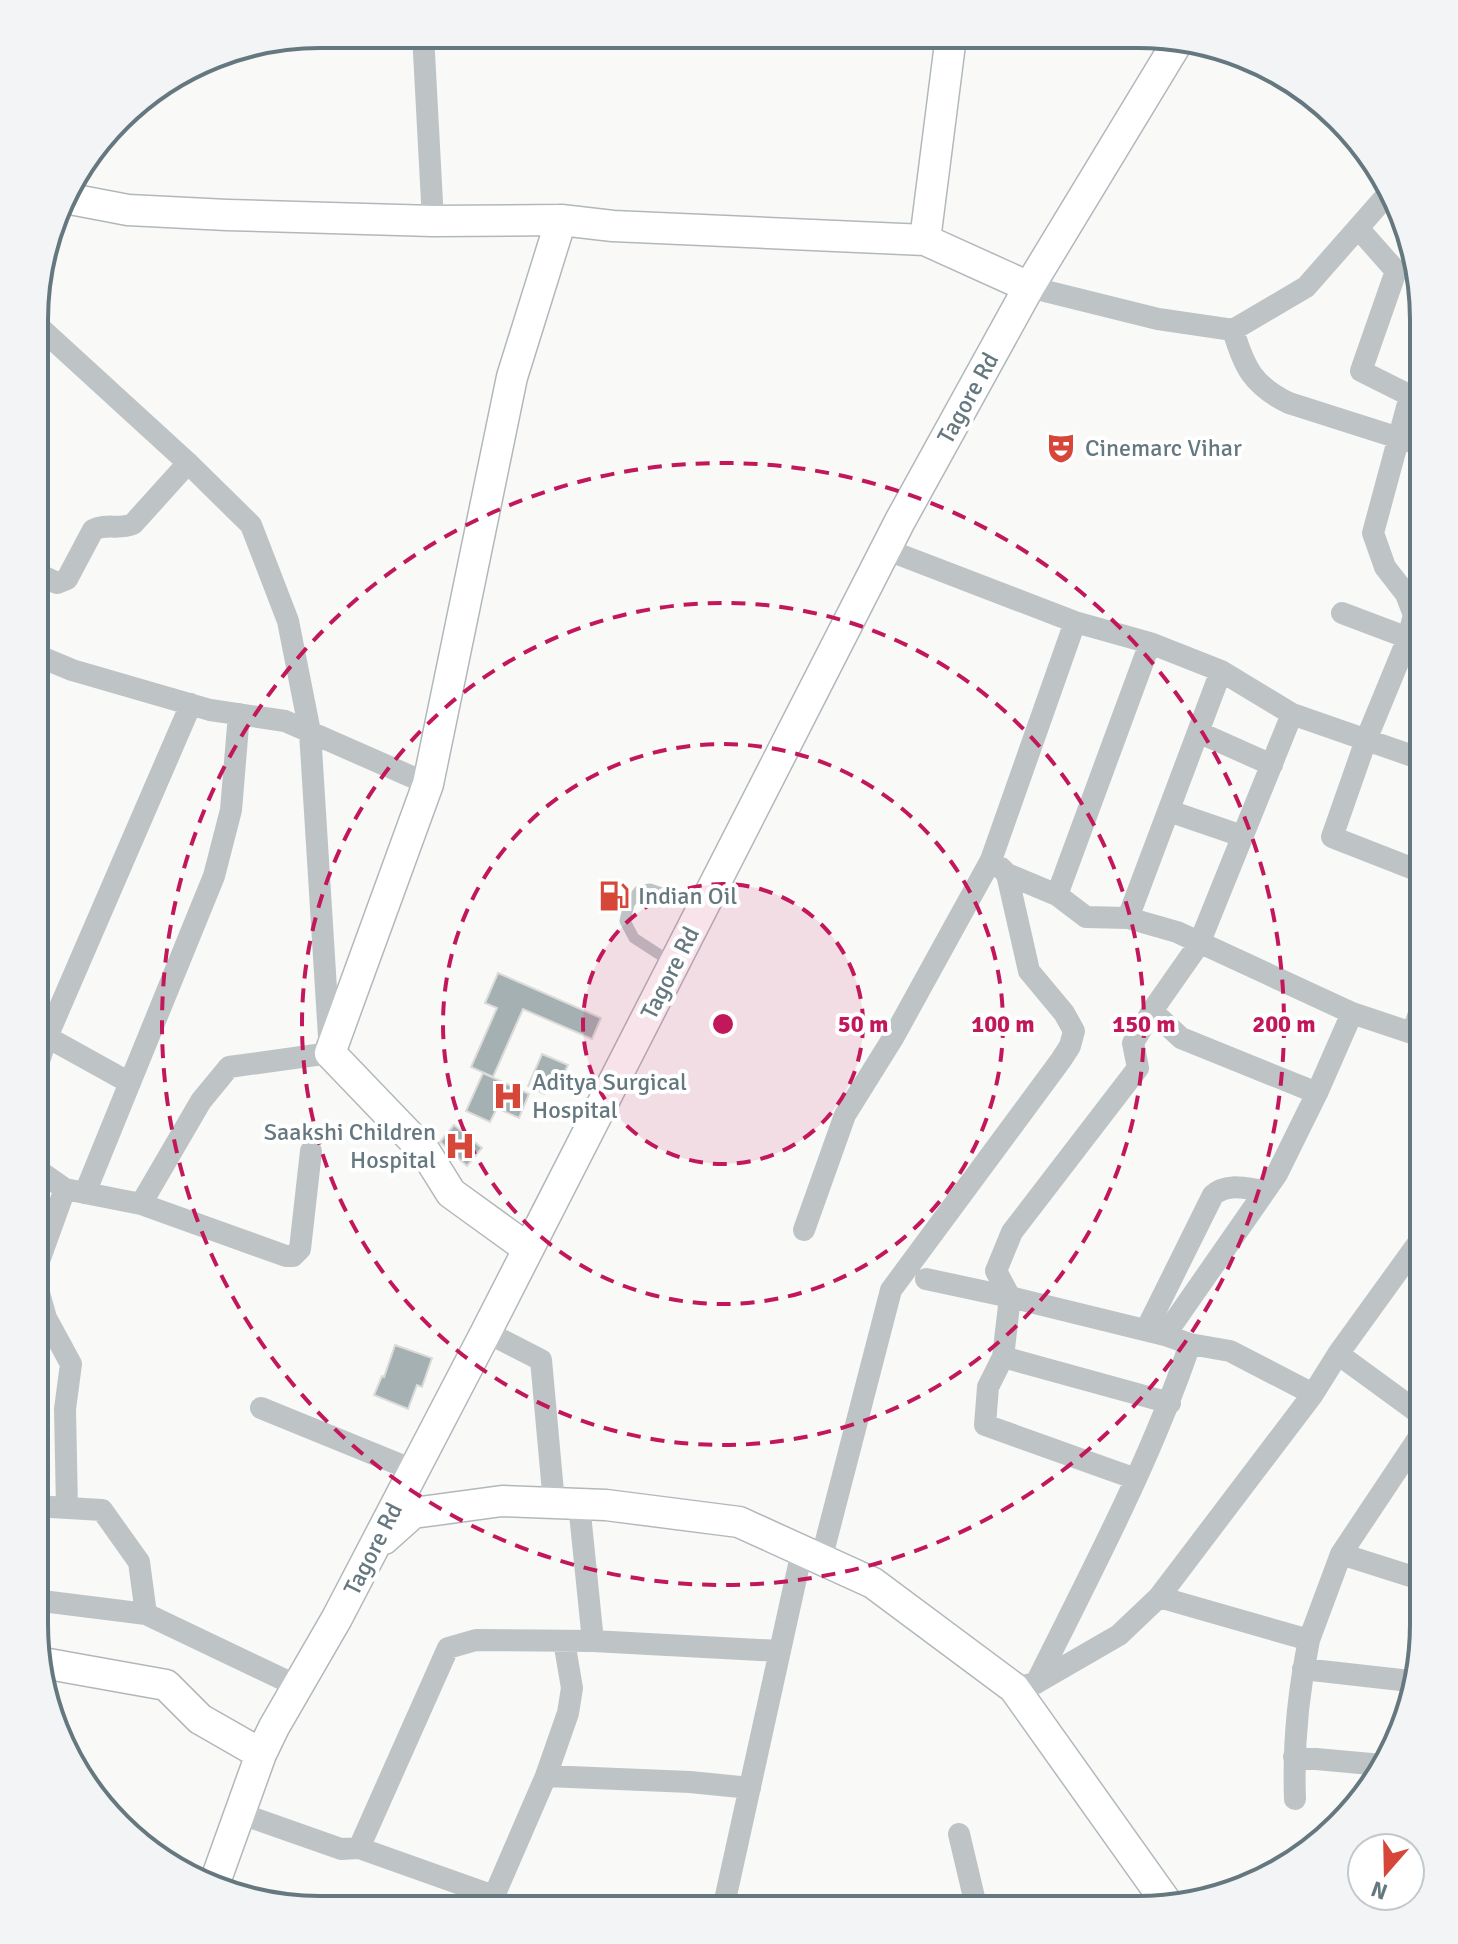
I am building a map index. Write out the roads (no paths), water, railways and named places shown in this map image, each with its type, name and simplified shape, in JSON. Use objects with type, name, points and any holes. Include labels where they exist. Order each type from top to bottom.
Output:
[{"type":"street","points":[[424,48],[433,221]]},
{"type":"street","points":[[925,240],[949,48]]},
{"type":"street","name":"Tagore Rd","points":[[217,1875],[261,1754],[337,1618],[486,1332],[885,549],[1029,287],[1173,50]]},
{"type":"street","points":[[76,200],[128,210],[433,221],[561,220],[613,226],[925,240],[1029,287],[1158,319],[1233,330],[1306,287],[1382,200]]},
{"type":"street","points":[[330,1053],[428,784],[512,377],[561,220]]},
{"type":"street","points":[[1358,228],[1396,271],[1361,371],[1410,395]]},
{"type":"street","points":[[1233,330],[1242,361],[1251,375],[1273,395],[1289,403],[1410,442]]},
{"type":"street","points":[[48,335],[251,525],[288,621],[310,732],[330,1053],[426,1153],[451,1193],[527,1248]]},
{"type":"street","points":[[1410,414],[1398,438],[1373,533],[1385,567],[1410,604]]},
{"type":"street","points":[[48,579],[57,583],[67,579],[93,530],[101,526],[117,528],[133,524],[188,463]]},
{"type":"street","points":[[885,549],[1075,622],[1150,643],[1221,671],[1292,714],[1410,755]]},
{"type":"street","points":[[1342,613],[1410,639]]},
{"type":"street","points":[[804,1230],[845,1115],[999,867],[1075,622]]},
{"type":"street","points":[[1057,895],[1150,643]]},
{"type":"street","points":[[1410,653],[1366,740],[1332,837],[1410,867]]},
{"type":"street","points":[[48,660],[72,670],[191,704],[285,721],[428,784]]},
{"type":"street","points":[[1128,918],[1221,671]]},
{"type":"street","points":[[48,1035],[191,704]]},
{"type":"street","points":[[48,1246],[130,1083],[214,876],[231,810],[239,714]]},
{"type":"street","points":[[1136,1479],[985,1425],[988,1387],[1003,1357],[1010,1297],[996,1271],[1012,1232],[1138,1068],[1133,1043],[1199,944],[1292,714]]},
{"type":"street","points":[[1198,732],[1272,765]]},
{"type":"street","points":[[1169,811],[1242,836]]},
{"type":"street","points":[[999,867],[1057,895],[1086,917],[1128,918],[1177,932],[1352,1013],[1409,1032]]},
{"type":"street","points":[[726,1896],[780,1651],[891,1290],[1061,1060],[1074,1031],[1064,1013],[1029,971],[999,867]]},
{"type":"street","points":[[1152,1011],[1181,1038],[1317,1093]]},
{"type":"street","points":[[1156,1333],[1277,1174],[1352,1013]]},
{"type":"street","points":[[48,1038],[130,1083]]},
{"type":"street","points":[[141,1204],[201,1101],[229,1067],[330,1053]]},
{"type":"street","points":[[48,1175],[75,1191],[141,1204],[293,1256],[300,1249],[311,1151]]},
{"type":"street","points":[[1156,1333],[1213,1195],[1220,1188],[1230,1187],[1265,1191]]},
{"type":"street","points":[[1025,1685],[1119,1635],[1159,1597],[1313,1394],[1409,1255]]},
{"type":"street","points":[[926,1279],[1010,1297],[1190,1344],[1230,1351],[1313,1394]]},
{"type":"street","points":[[486,1332],[541,1360],[593,1641]]},
{"type":"street","points":[[48,1337],[71,1364],[65,1409],[67,1508]]},
{"type":"street","points":[[1025,1685],[1136,1479],[1170,1403],[1190,1344]]},
{"type":"street","points":[[1338,1354],[1409,1406]]},
{"type":"street","points":[[1003,1357],[1170,1403]]},
{"type":"street","points":[[261,1408],[413,1470]]},
{"type":"street","points":[[1295,1799],[1294,1757],[1309,1640],[1341,1554],[1409,1470]]},
{"type":"street","points":[[372,1550],[413,1513],[502,1501],[566,1503],[739,1522],[873,1583],[1025,1685],[1162,1895]]},
{"type":"street","points":[[48,1507],[102,1510],[139,1562],[146,1614]]},
{"type":"street","points":[[1341,1554],[1409,1576]]},
{"type":"street","points":[[1159,1597],[1309,1640]]},
{"type":"street","points":[[48,1602],[146,1614],[297,1686]]},
{"type":"street","points":[[359,1848],[448,1648],[476,1640],[593,1641],[780,1651]]},
{"type":"street","points":[[501,1896],[568,1713],[572,1688],[564,1641]]},
{"type":"street","points":[[51,1664],[166,1685],[200,1719],[261,1754]]},
{"type":"street","points":[[1303,1669],[1404,1680]]},
{"type":"street","points":[[1294,1757],[1370,1764]]},
{"type":"street","points":[[546,1776],[690,1782],[750,1788]]},
{"type":"street","points":[[239,1813],[341,1849],[359,1848],[483,1896]]},
{"type":"street","points":[[959,1834],[974,1896]]},
{"type":"lane","points":[[674,965],[634,938],[625,921],[629,904],[639,891],[650,889],[703,908]]},
{"type":"place","name":"Cinemarc Vihar","points":[[1061,448]]},
{"type":"place","name":"Indian Oil","points":[[614,896]]},
{"type":"place","name":"Aditya Surgical Hospital","points":[[508,1096]]},
{"type":"place","name":"Saakshi Children Hospital","points":[[460,1146]]}]
